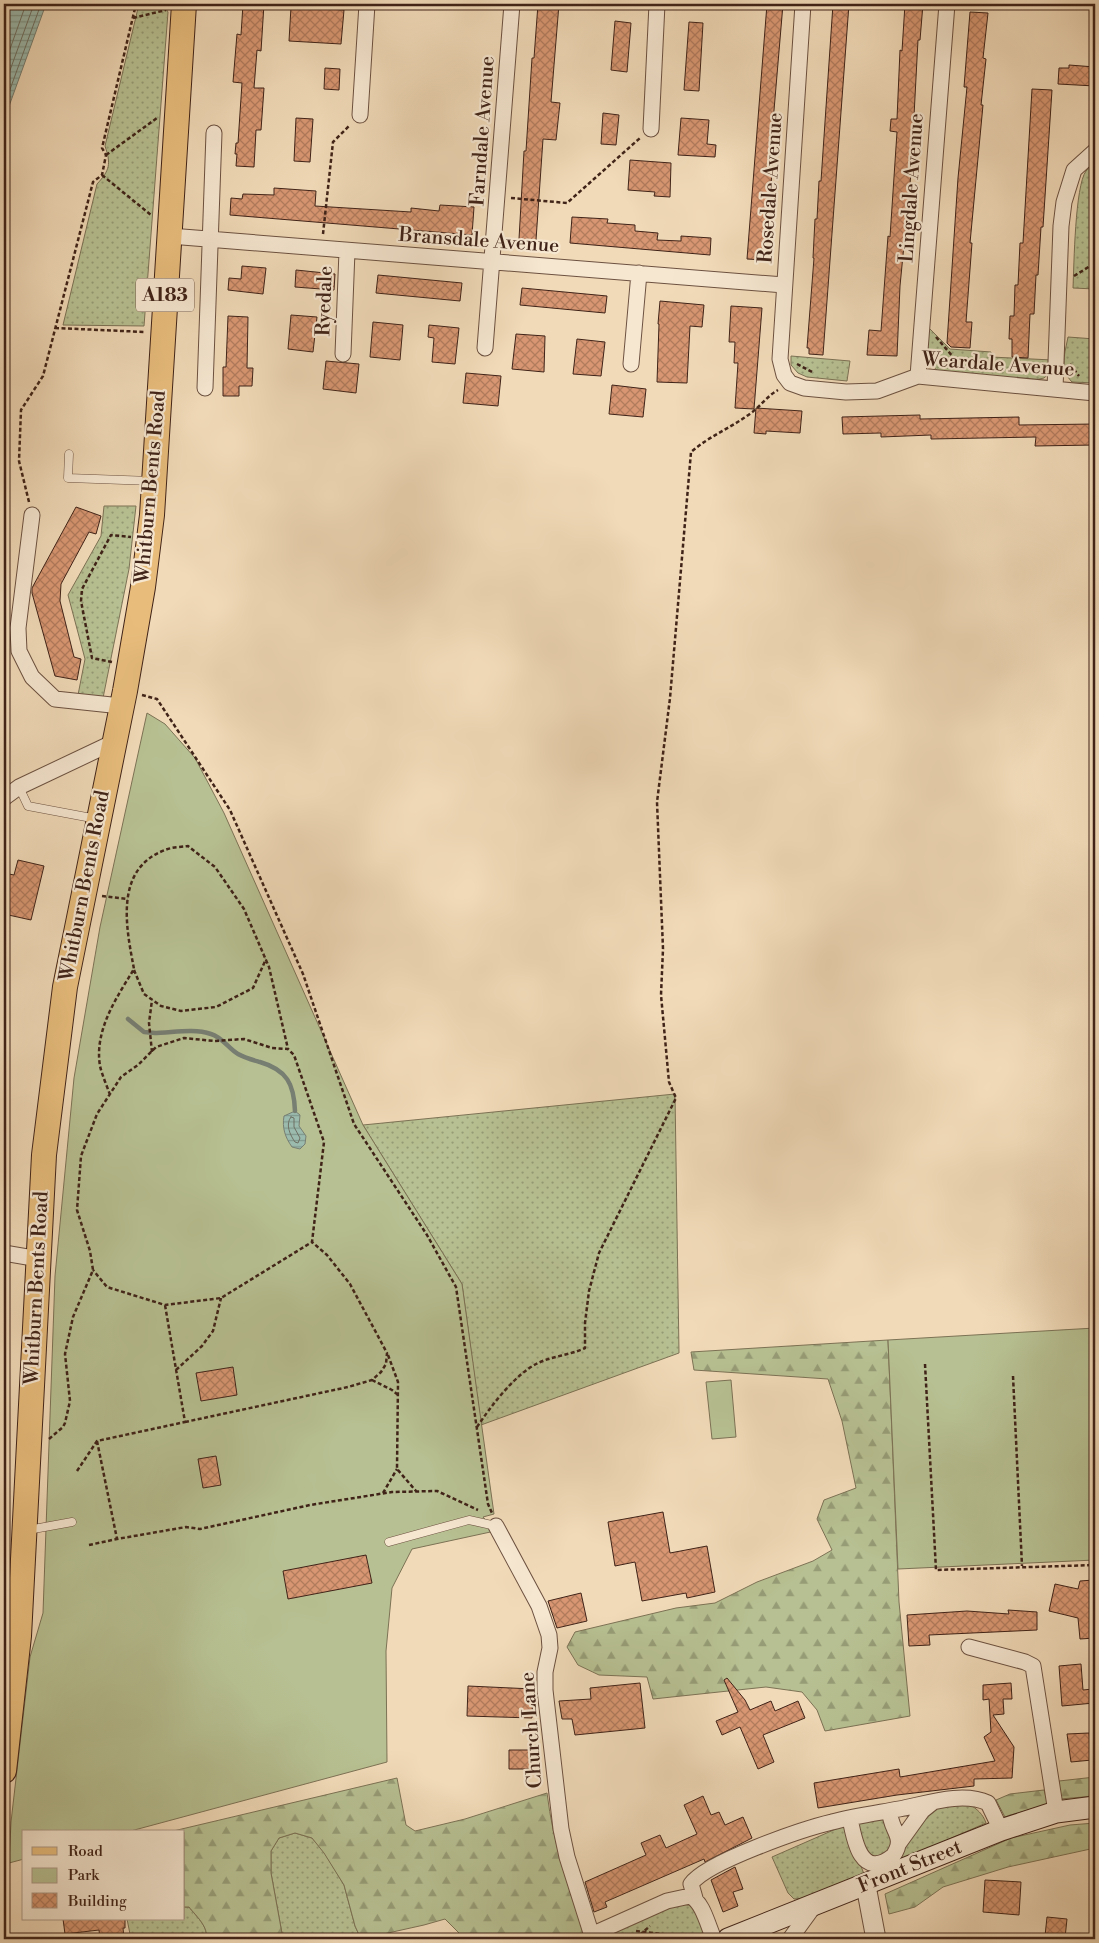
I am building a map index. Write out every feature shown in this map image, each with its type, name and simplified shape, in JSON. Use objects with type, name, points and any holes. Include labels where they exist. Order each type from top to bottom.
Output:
[{"type":"main road","name":"Whitburn Bents Road","points":[[4,1771],[11,1636],[24,1531],[44,1155],[62,1007],[99,820],[109,745],[123,698],[152,515],[170,236],[179,6]]},
{"type":"main road","name":"Front Street","points":[[728,1939],[814,1906],[887,1867],[1056,1812],[1095,1807]]},
{"type":"street","points":[[360,115],[367,4]]},
{"type":"street","name":"Farndale Avenue","points":[[485,348],[512,4]]},
{"type":"street","points":[[651,129],[657,4]]},
{"type":"street","name":"Rosedale Avenue","points":[[787,379],[780,359],[803,4]]},
{"type":"street","name":"Lingdale Avenue","points":[[918,376],[947,4]]},
{"type":"street","points":[[205,388],[214,133]]},
{"type":"street","points":[[1055,389],[1061,226],[1064,202],[1074,170],[1095,151]]},
{"type":"street","name":"Bransdale Avenue","points":[[170,236],[784,284]]},
{"type":"street","name":"Ryedale","points":[[343,354],[347,250]]},
{"type":"street","points":[[632,364],[639,273]]},
{"type":"street","name":"Weardale Avenue","points":[[787,379],[804,388],[846,392],[877,391],[918,376],[1095,393]]},
{"type":"street","points":[[32,515],[18,628],[19,651],[32,677],[55,699],[123,698]]},
{"type":"street","points":[[4,798],[19,787],[109,745]]},
{"type":"street","points":[[4,1253],[39,1259]]},
{"type":"street","name":"Church Lane","points":[[496,1526],[539,1606],[549,1634],[550,1648],[545,1672],[545,1690],[562,1829],[567,1857],[592,1937]]},
{"type":"street","points":[[968,1647],[1025,1662],[1032,1666],[1056,1812]]},
{"type":"street","points":[[714,1939],[702,1909],[695,1898],[691,1884],[695,1878],[709,1868],[799,1832],[850,1818],[950,1799],[971,1798],[988,1803],[1002,1830]]},
{"type":"street","points":[[887,1867],[922,1811],[932,1803]]},
{"type":"street","points":[[876,1939],[887,1867],[898,1835],[891,1822],[890,1811]]},
{"type":"street","points":[[850,1818],[857,1850],[874,1867],[887,1867]]},
{"type":"street","points":[[866,1860],[880,1863],[887,1867]]},
{"type":"street","points":[[592,1937],[607,1928],[667,1901],[682,1896],[695,1898]]},
{"type":"street","points":[[790,1939],[814,1906]]},
{"type":"lane","points":[[69,454],[68,478],[154,481]]},
{"type":"lane","points":[[19,787],[28,806],[99,820]]},
{"type":"lane","points":[[389,1542],[469,1520],[496,1526]]},
{"type":"lane","points":[[24,1531],[72,1522]]},
{"type":"path","points":[[32,515],[18,461],[21,410],[44,376],[54,328],[93,182],[102,175],[106,155],[102,148],[136,4]]},
{"type":"path","points":[[132,19],[179,6]]},
{"type":"path","points":[[321,248],[333,142],[360,115]]},
{"type":"path","points":[[106,155],[159,117]]},
{"type":"path","points":[[498,195],[568,204],[651,129]]},
{"type":"path","points":[[102,175],[153,217]]},
{"type":"path","points":[[1059,282],[1083,272],[1095,263]]},
{"type":"path","points":[[922,320],[974,382]]},
{"type":"path","points":[[54,328],[146,332]]},
{"type":"path","points":[[477,1426],[518,1376],[538,1363],[575,1353],[585,1348],[585,1323],[589,1291],[599,1253],[676,1098],[670,1082],[661,995],[663,949],[658,802],[670,698],[691,452],[706,440],[752,413],[787,379]]},
{"type":"path","points":[[121,664],[92,658],[81,601],[82,589],[111,535],[140,538]]},
{"type":"path","points":[[123,698],[157,699],[230,810],[303,974],[354,1124],[427,1235],[456,1287],[488,1504],[496,1526]]},
{"type":"path","points":[[266,960],[253,988],[216,1007],[181,1011],[160,1006],[144,994],[134,969],[126,928],[128,889],[143,862],[166,849],[188,846],[215,867],[244,909],[266,960],[288,1049],[294,1056],[324,1142],[312,1242]]},
{"type":"path","points":[[84,894],[128,899]]},
{"type":"path","points":[[110,1095],[100,1065],[100,1035],[114,1001],[134,969]]},
{"type":"path","points":[[152,1000],[149,1030],[152,1052]]},
{"type":"path","points":[[288,1049],[272,1048],[244,1039],[218,1041],[184,1038],[156,1048],[138,1065],[121,1077],[97,1114],[80,1156],[78,1210],[90,1251],[93,1270],[107,1288],[165,1305],[221,1298],[312,1242]]},
{"type":"path","points":[[312,1242],[327,1255],[350,1284],[388,1353],[398,1382],[397,1468],[383,1494]]},
{"type":"path","points":[[46,1441],[63,1427],[65,1423],[70,1401],[65,1354],[73,1317],[93,1270]]},
{"type":"path","points":[[175,1371],[176,1368],[192,1357],[213,1331],[221,1298]]},
{"type":"path","points":[[165,1305],[185,1422]]},
{"type":"path","points":[[77,1471],[97,1441],[348,1387],[372,1380],[381,1372],[386,1364],[388,1353]]},
{"type":"path","points":[[925,1364],[936,1570],[1095,1565]]},
{"type":"path","points":[[1013,1376],[1022,1567]]},
{"type":"path","points":[[372,1380],[398,1395]]},
{"type":"path","points":[[4,1440],[4,1494]]},
{"type":"path","points":[[97,1441],[117,1539]]},
{"type":"path","points":[[397,1468],[404,1479],[417,1491]]},
{"type":"path","points":[[89,1545],[186,1527],[200,1529],[310,1505],[417,1491],[437,1491],[475,1508],[496,1526]]},
{"type":"path","points":[[607,1928],[704,1939]]},
{"type":"green space","points":[[139,4],[163,4],[168,12],[144,326],[63,325],[97,184],[107,171],[109,162],[105,146]]},
{"type":"green space","points":[[1095,163],[1095,289],[1073,288],[1079,192],[1086,171]]},
{"type":"green space","points":[[929,328],[950,349],[991,352],[991,357],[1052,360],[1052,371],[1044,378],[1035,380],[938,371],[928,356]]},
{"type":"green space","points":[[1068,337],[1095,339],[1095,383],[1072,382],[1065,372],[1064,361]]},
{"type":"green space","points":[[791,356],[850,361],[847,381],[807,377],[798,373],[791,365]]},
{"type":"green space","points":[[104,506],[136,506],[129,569],[103,698],[78,695],[85,659],[68,595],[101,536]]},
{"type":"green space","points":[[147,713],[165,724],[195,758],[224,813],[363,1125],[462,1284],[494,1514],[483,1517],[495,1531],[412,1549],[392,1588],[386,1651],[387,1762],[134,1830],[22,1830],[22,1860],[9,1863],[11,1822],[30,1657],[43,1613],[55,1276],[74,1078],[100,927]]},
{"type":"green space","points":[[675,1094],[679,1353],[481,1425],[462,1284],[363,1125]]},
{"type":"green space","points":[[1095,1328],[1095,1560],[898,1569],[888,1340]]},
{"type":"green space","points":[[888,1340],[899,1602],[910,1716],[825,1731],[817,1710],[802,1692],[766,1687],[653,1699],[647,1677],[599,1675],[578,1665],[567,1647],[575,1632],[676,1608],[715,1603],[757,1582],[813,1561],[832,1550],[817,1519],[824,1500],[856,1488],[842,1421],[828,1379],[694,1370],[691,1352]]},
{"type":"green space","points":[[731,1380],[736,1437],[712,1439],[706,1382]]},
{"type":"green space","points":[[1095,1777],[1095,1796],[1060,1799],[1059,1781]]},
{"type":"green space","points":[[397,1778],[406,1825],[415,1831],[465,1819],[547,1793],[557,1847],[584,1933],[582,1939],[469,1939],[464,1938],[445,1919],[361,1939],[355,1926],[344,1885],[312,1838],[295,1833],[279,1838],[271,1851],[271,1873],[283,1939],[206,1939],[206,1930],[201,1922],[189,1907],[185,1907],[185,1830],[177,1830]]},
{"type":"green space","points":[[1044,1790],[1048,1804],[1005,1817],[996,1800],[1010,1794]]},
{"type":"green space","points":[[969,1804],[979,1812],[986,1823],[899,1861],[898,1857],[922,1822],[932,1811],[944,1806]]},
{"type":"green space","points":[[886,1815],[894,1835],[890,1851],[880,1859],[866,1855],[855,1819]]},
{"type":"green space","points":[[1095,1823],[1095,1848],[1008,1867],[943,1887],[915,1907],[889,1914],[885,1894],[1011,1838],[1070,1825]]},
{"type":"green space","points":[[845,1825],[864,1874],[805,1898],[794,1899],[788,1893],[772,1857]]},
{"type":"green space","points":[[295,1833],[312,1838],[324,1852],[344,1885],[355,1926],[361,1939],[283,1939],[271,1873],[271,1851],[279,1838]]},
{"type":"green space","points":[[670,1903],[692,1903],[709,1939],[601,1939],[601,1937]]},
{"type":"green space","points":[[185,1907],[189,1907],[206,1930],[206,1939],[131,1939],[127,1920],[185,1920]]},
{"type":"water","points":[[4,4],[46,4],[4,120]]},
{"type":"water","points":[[295,1111],[300,1115],[299,1126],[306,1136],[305,1144],[300,1149],[292,1147],[284,1128],[284,1116]]},
{"type":"building","points":[[243,4],[264,4],[261,51],[257,50],[254,88],[264,88],[261,130],[256,130],[254,167],[236,166],[237,154],[235,154],[236,143],[238,143],[242,83],[233,82],[237,34],[241,35]]},
{"type":"building","points":[[538,4],[559,4],[551,102],[560,103],[556,140],[543,139],[536,240],[519,239],[524,151],[526,151],[532,58],[534,58]]},
{"type":"building","points":[[767,4],[783,4],[772,134],[775,134],[765,260],[747,259]]},
{"type":"building","points":[[833,4],[849,4],[823,355],[809,354],[809,348],[807,348],[815,219],[817,219],[819,181],[821,181]]},
{"type":"building","points":[[905,4],[923,4],[920,40],[918,40],[911,173],[900,286],[897,356],[867,355],[869,330],[881,331],[897,132],[890,131],[891,119],[897,119],[900,50],[902,51]]},
{"type":"building","points":[[291,7],[344,10],[341,44],[289,41]]},
{"type":"building","points":[[970,12],[988,13],[983,58],[986,59],[981,105],[983,105],[970,243],[972,243],[966,322],[972,322],[970,348],[951,347],[947,343],[958,178],[967,87],[964,87]]},
{"type":"building","points":[[615,21],[631,23],[627,72],[611,70]]},
{"type":"building","points":[[689,22],[703,23],[699,91],[684,90]]},
{"type":"building","points":[[1069,65],[1095,67],[1095,86],[1058,84],[1059,68],[1069,68]]},
{"type":"building","points":[[325,68],[340,69],[339,90],[324,89]]},
{"type":"building","points":[[1032,89],[1052,90],[1043,227],[1041,227],[1038,275],[1036,275],[1034,314],[1030,314],[1028,358],[1012,357],[1012,339],[1009,339],[1010,316],[1014,316],[1015,285],[1018,285],[1020,243],[1023,243]]},
{"type":"building","points":[[603,113],[619,115],[616,145],[601,144]]},
{"type":"building","points":[[296,118],[313,119],[310,162],[294,161]]},
{"type":"building","points":[[681,118],[709,120],[707,144],[716,145],[715,157],[678,155]]},
{"type":"building","points":[[630,160],[671,163],[670,197],[654,196],[655,192],[628,190]]},
{"type":"building","points":[[274,188],[316,191],[315,206],[411,212],[411,208],[439,211],[440,205],[474,207],[472,235],[230,215],[231,198],[242,199],[243,194],[274,195]]},
{"type":"building","points":[[572,217],[608,219],[607,223],[635,225],[635,231],[658,233],[657,240],[681,241],[681,236],[711,238],[710,255],[570,243]]},
{"type":"building","points":[[242,266],[266,268],[263,294],[228,290],[229,278],[241,279]]},
{"type":"building","points":[[296,270],[335,274],[334,290],[295,287]]},
{"type":"building","points":[[378,275],[462,283],[460,301],[376,293]]},
{"type":"building","points":[[522,288],[607,296],[605,313],[520,305]]},
{"type":"building","points":[[660,301],[704,305],[702,327],[690,326],[687,383],[657,382]]},
{"type":"building","points":[[731,306],[762,308],[754,409],[735,408],[738,363],[734,363],[735,342],[729,342]]},
{"type":"building","points":[[291,315],[317,317],[313,352],[288,349]]},
{"type":"building","points":[[228,316],[248,317],[247,368],[253,368],[252,386],[239,386],[239,396],[223,396],[223,367],[226,367]]},
{"type":"building","points":[[373,322],[403,325],[400,360],[370,357]]},
{"type":"building","points":[[429,325],[459,328],[455,364],[432,362],[434,338],[428,337]]},
{"type":"building","points":[[516,334],[545,336],[544,372],[512,369]]},
{"type":"building","points":[[577,339],[605,342],[601,376],[573,374]]},
{"type":"building","points":[[326,361],[359,364],[356,393],[323,389]]},
{"type":"building","points":[[466,373],[501,376],[498,406],[463,403]]},
{"type":"building","points":[[612,385],[646,389],[643,417],[609,414]]},
{"type":"building","points":[[756,408],[802,411],[800,433],[766,431],[766,434],[754,433]]},
{"type":"building","points":[[920,415],[920,419],[1019,417],[1019,425],[1095,424],[1095,445],[1035,446],[1036,437],[931,439],[931,435],[881,437],[881,433],[843,434],[842,417]]},
{"type":"building","points":[[76,507],[101,516],[96,534],[89,532],[61,584],[60,601],[74,657],[81,659],[77,680],[55,676],[32,593],[32,588]]},
{"type":"building","points":[[18,860],[44,866],[31,920],[4,914],[4,873],[14,875]]},
{"type":"building","points":[[233,1367],[237,1395],[201,1401],[196,1373]]},
{"type":"building","points":[[216,1456],[221,1485],[203,1488],[198,1459]]},
{"type":"building","points":[[663,1512],[670,1553],[707,1546],[715,1592],[687,1598],[686,1593],[642,1601],[635,1562],[615,1566],[608,1522]]},
{"type":"building","points":[[366,1555],[372,1583],[288,1599],[283,1571]]},
{"type":"building","points":[[1094,1580],[1095,1638],[1080,1639],[1078,1618],[1049,1611],[1055,1584],[1078,1589],[1080,1581]]},
{"type":"building","points":[[581,1593],[587,1621],[557,1628],[548,1601]]},
{"type":"building","points":[[1008,1610],[1037,1612],[1037,1630],[929,1635],[930,1645],[909,1646],[907,1615],[967,1611],[1009,1614]]},
{"type":"building","points":[[1081,1664],[1083,1690],[1093,1689],[1094,1703],[1062,1706],[1059,1666]]},
{"type":"building","points":[[727,1678],[745,1700],[750,1710],[771,1701],[775,1711],[798,1701],[805,1718],[763,1735],[774,1762],[758,1769],[740,1727],[722,1735],[716,1721],[738,1712],[724,1680]]},
{"type":"building","points":[[640,1683],[645,1728],[575,1735],[572,1719],[562,1719],[559,1701],[591,1699],[590,1688]]},
{"type":"building","points":[[1011,1683],[1012,1699],[1003,1699],[1004,1714],[993,1715],[1014,1747],[1012,1778],[974,1779],[974,1786],[897,1795],[818,1808],[814,1783],[899,1769],[900,1777],[995,1761],[984,1737],[991,1732],[989,1699],[983,1700],[983,1685]]},
{"type":"building","points":[[468,1686],[533,1689],[532,1718],[467,1716]]},
{"type":"building","points":[[1089,1733],[1092,1760],[1071,1762],[1067,1734]]},
{"type":"building","points":[[509,1750],[537,1750],[537,1769],[509,1769]]},
{"type":"building","points":[[703,1796],[711,1815],[719,1812],[725,1825],[743,1817],[752,1838],[705,1862],[704,1859],[605,1902],[607,1907],[594,1912],[585,1882],[646,1855],[641,1843],[660,1835],[666,1848],[697,1834],[684,1805]]},
{"type":"building","points":[[735,1867],[743,1889],[733,1892],[738,1906],[723,1912],[711,1880]]},
{"type":"building","points":[[985,1880],[1021,1882],[1019,1915],[983,1912]]},
{"type":"building","points":[[1047,1917],[1067,1919],[1065,1938],[1045,1936]]},
{"type":"building","points":[[63,1920],[125,1920],[125,1928],[123,1928],[124,1939],[100,1939],[99,1930],[65,1934]]},
{"type":"waterway","points":[[128,1019],[144,1032],[155,1033]]},
{"type":"waterway","points":[[153,1033],[190,1031],[211,1034],[219,1038],[238,1054],[277,1069],[291,1086],[295,1111]]}]
